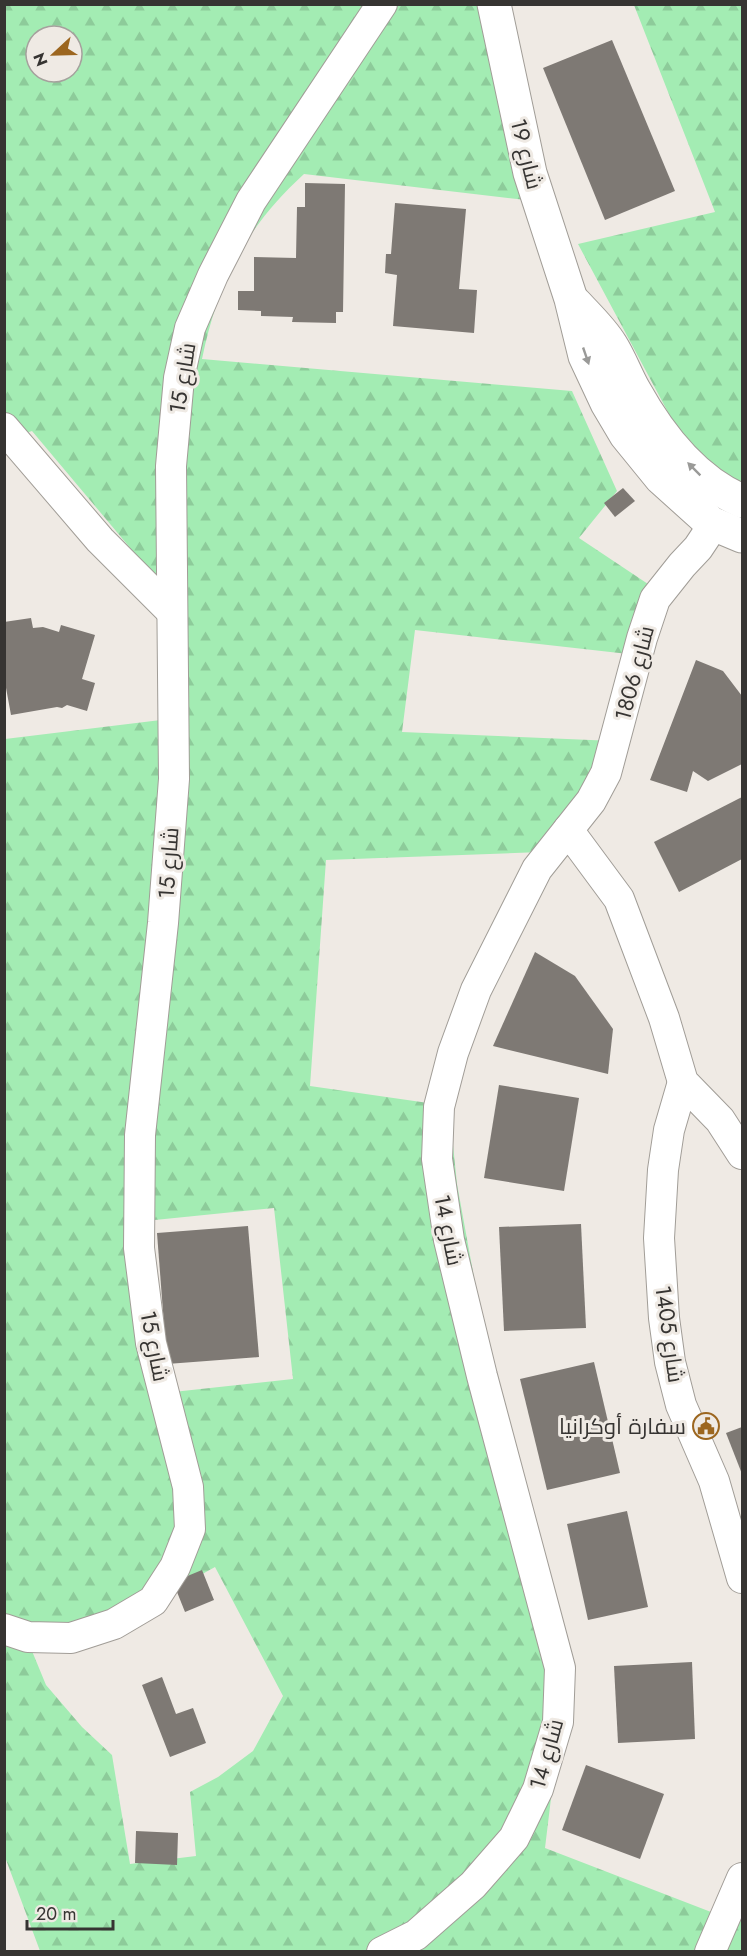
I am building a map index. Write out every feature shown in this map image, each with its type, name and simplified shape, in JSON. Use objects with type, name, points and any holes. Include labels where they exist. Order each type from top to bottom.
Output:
[{"type":"main road","name":"شارع 19","points":[[494,4],[530,173],[572,299],[585,356],[607,403],[626,435],[661,478],[711,523],[742,536]]},
{"type":"main road","name":"شارع 19","points":[[572,299],[611,343],[633,390],[651,418],[677,450],[698,474],[726,494],[742,501]]},
{"type":"street","name":"شارع 15","points":[[4,1629],[28,1637],[71,1638],[114,1624],[153,1601],[175,1567],[190,1529],[188,1487],[151,1343],[139,1248],[140,1135],[163,923],[174,779],[171,466],[179,378],[190,328],[251,201],[382,4]]},
{"type":"street","points":[[4,428],[100,540],[172,612]]},
{"type":"street","name":"شارع 1806","points":[[568,830],[591,801],[606,773],[639,649],[655,599],[698,548],[711,523]]},
{"type":"street","points":[[568,830],[619,899],[664,1018],[683,1082],[720,1120],[742,1154]]},
{"type":"street","name":"شارع 14","points":[[382,1952],[416,1935],[473,1885],[514,1838],[538,1789],[558,1722],[561,1668],[482,1376],[452,1251],[437,1159],[439,1107],[453,1053],[476,990],[537,869],[568,830]]},
{"type":"street","name":"شارع 1405","points":[[683,1082],[669,1130],[663,1170],[659,1238],[664,1318],[670,1362],[681,1405],[714,1482],[742,1578]]},
{"type":"street","points":[[710,1952],[742,1878]]},
{"type":"green space","points":[[5,5],[501,5],[526,200],[304,174],[265,215],[237,258],[216,305],[202,359],[572,391],[617,491],[579,538],[657,590],[637,655],[415,630],[402,732],[614,741],[568,851],[326,860],[310,1086],[449,1106],[457,1184],[489,1360],[563,1699],[545,1848],[724,1917],[742,1889],[742,1951],[40,1951],[5,1857],[5,739],[169,719],[163,587],[32,431],[5,440]],"holes":[[[274,1208],[293,1379],[164,1393],[145,1221]],[[215,1567],[283,1696],[253,1751],[218,1777],[190,1792],[196,1856],[130,1864],[112,1755],[82,1727],[46,1685],[32,1651],[159,1598]]]},
{"type":"green space","points":[[634,5],[742,5],[742,478],[723,515],[578,244],[715,212]]},
{"type":"building","points":[[612,40],[675,191],[605,220],[543,68]]},
{"type":"building","points":[[305,183],[345,184],[343,312],[336,312],[336,323],[292,322],[293,317],[261,316],[261,311],[238,310],[238,291],[254,291],[254,257],[296,258],[297,207],[305,207]]},
{"type":"building","points":[[395,203],[466,209],[459,289],[477,290],[474,333],[393,326],[397,275],[385,273],[386,254],[391,254]]},
{"type":"building","points":[[623,488],[635,501],[615,517],[604,503]]},
{"type":"building","points":[[31,618],[33,628],[43,627],[59,632],[61,625],[95,635],[82,679],[95,683],[87,711],[67,705],[62,708],[11,715],[4,677],[4,622]]},
{"type":"building","points":[[696,660],[723,671],[742,696],[742,764],[708,781],[693,771],[687,792],[650,780]]},
{"type":"building","points":[[742,797],[742,859],[679,892],[654,842]]},
{"type":"building","points":[[535,952],[575,976],[613,1029],[608,1074],[493,1046]]},
{"type":"building","points":[[499,1085],[579,1098],[564,1191],[484,1178]]},
{"type":"building","points":[[581,1224],[586,1328],[504,1331],[499,1227]]},
{"type":"building","points":[[248,1226],[259,1357],[167,1364],[157,1233]]},
{"type":"building","points":[[594,1362],[620,1473],[547,1490],[520,1379]]},
{"type":"building","points":[[742,1427],[742,1474],[726,1433]]},
{"type":"building","points":[[627,1511],[648,1607],[588,1620],[567,1524]]},
{"type":"building","points":[[202,1570],[214,1600],[185,1612],[173,1582]]},
{"type":"building","points":[[692,1662],[695,1739],[618,1743],[614,1666]]},
{"type":"building","points":[[162,1677],[176,1714],[193,1708],[206,1743],[170,1757],[142,1685]]},
{"type":"building","points":[[586,1765],[664,1794],[640,1859],[562,1830]]},
{"type":"building","points":[[136,1831],[178,1833],[177,1865],[135,1863]]},
{"type":"place","name":"سفارة أوكرانيا","points":[[706,1426]]}]
